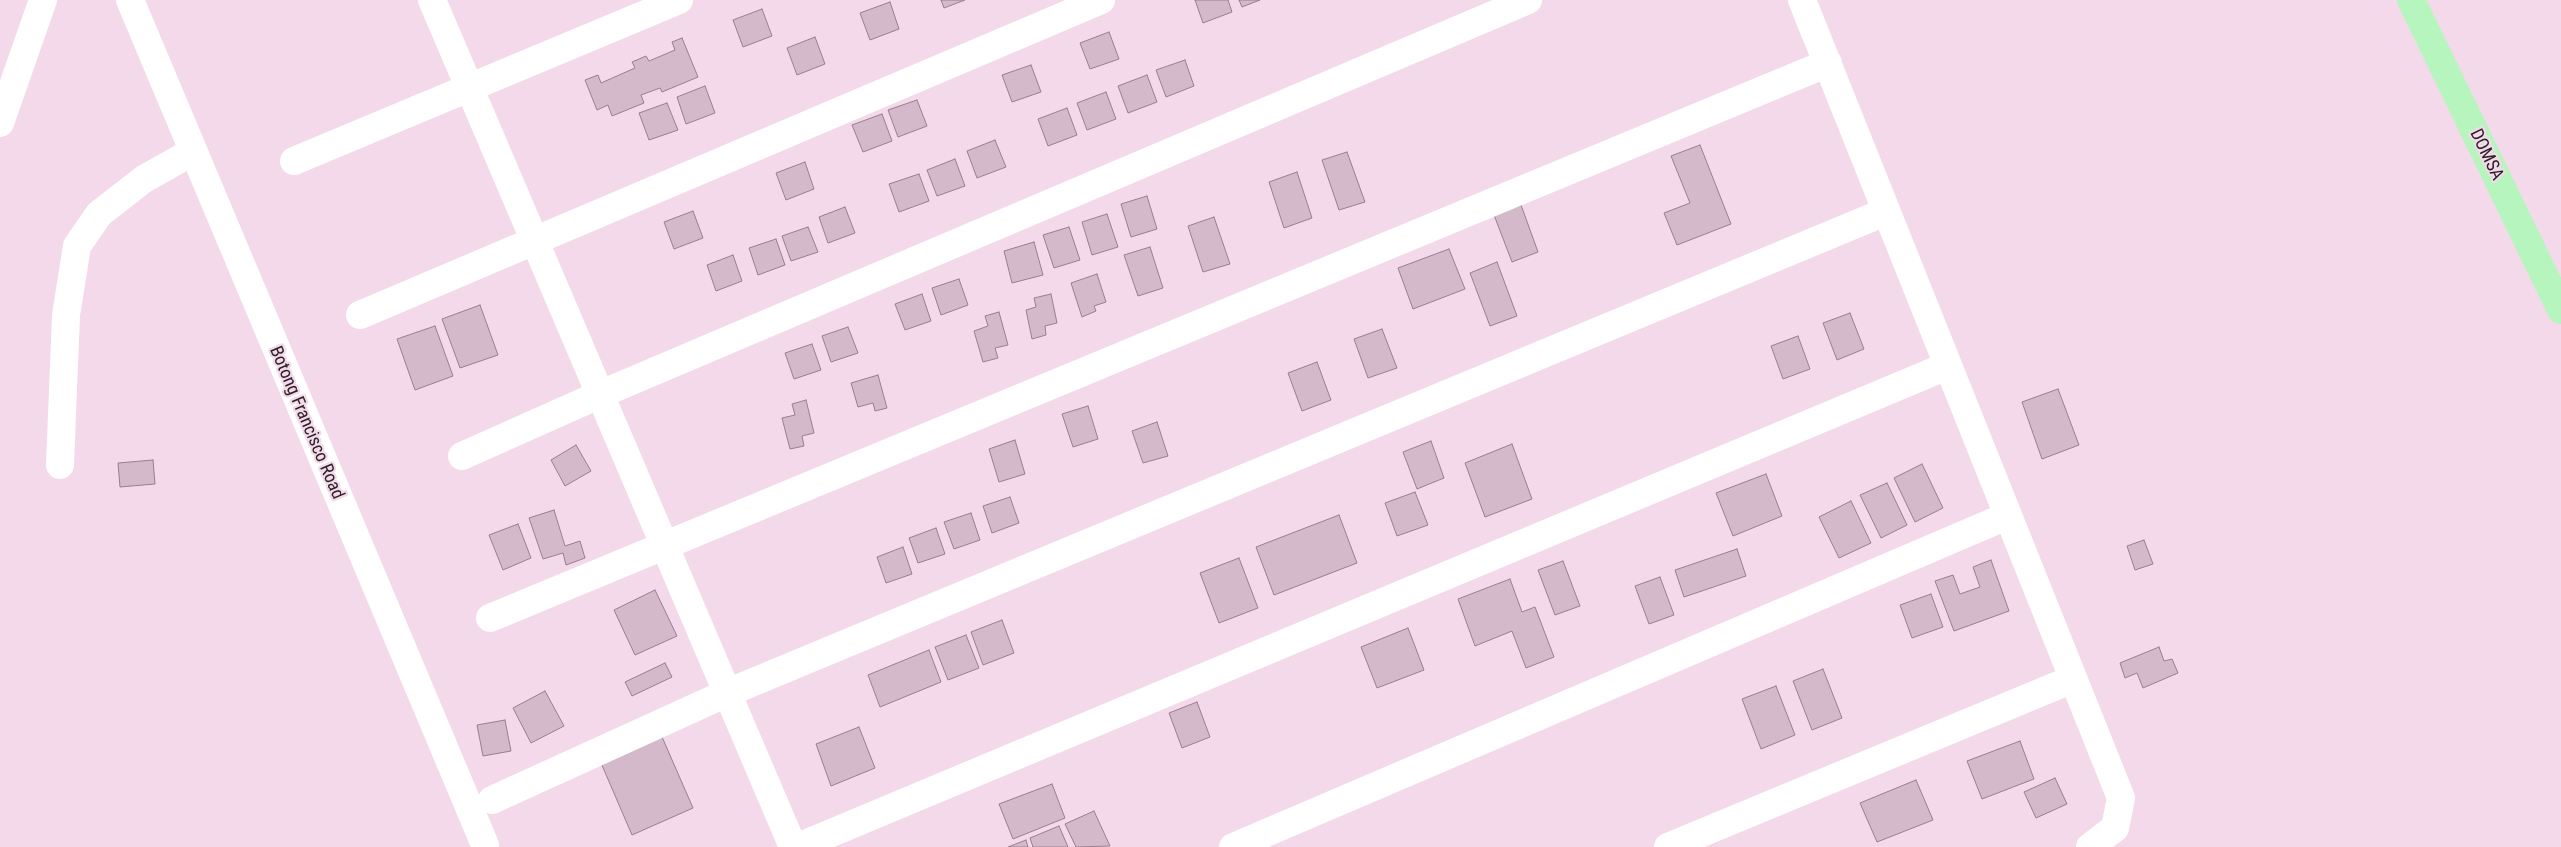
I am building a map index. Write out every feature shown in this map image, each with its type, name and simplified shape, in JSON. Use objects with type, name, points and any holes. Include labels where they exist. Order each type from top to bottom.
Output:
[{"type":"main road","name":"DOMSA","points":[[2411,0],[2561,310]]},
{"type":"street","points":[[0,122],[43,0]]},
{"type":"street","name":"Botong Francisco Road","points":[[130,0],[192,152],[485,845]]},
{"type":"street","points":[[432,0],[536,240],[793,847]]},
{"type":"street","points":[[294,160],[679,0]]},
{"type":"street","points":[[360,315],[1101,0]]},
{"type":"street","points":[[462,456],[601,394],[1528,0]]},
{"type":"street","points":[[1802,0],[1885,212],[2121,798],[2115,828],[2090,847]]},
{"type":"street","points":[[490,618],[1828,63]]},
{"type":"street","points":[[60,466],[66,315],[77,246],[99,214],[144,179],[192,152]]},
{"type":"street","points":[[492,800],[727,693],[1885,212]]},
{"type":"street","points":[[798,847],[1948,366]]},
{"type":"street","points":[[1233,847],[2007,516]]},
{"type":"street","points":[[1668,847],[2073,679]]},
{"type":"building","points":[[941,0],[965,0],[944,8]]},
{"type":"building","points":[[1195,0],[1228,0],[1232,12],[1203,23]]},
{"type":"building","points":[[1239,0],[1260,0],[1242,7]]},
{"type":"building","points":[[890,2],[899,29],[870,40],[860,13]]},
{"type":"building","points":[[762,9],[772,36],[743,47],[733,20]]},
{"type":"building","points":[[1109,32],[1119,59],[1090,69],[1080,43]]},
{"type":"building","points":[[815,37],[825,64],[797,75],[787,48]]},
{"type":"building","points":[[682,38],[698,77],[662,92],[660,88],[641,95],[644,103],[612,116],[608,105],[597,110],[585,80],[598,75],[601,83],[635,68],[632,62],[646,56],[649,61],[675,50],[672,42]]},
{"type":"building","points":[[1185,60],[1194,86],[1166,97],[1156,70]]},
{"type":"building","points":[[1031,65],[1041,92],[1012,102],[1002,75]]},
{"type":"building","points":[[1147,75],[1157,102],[1128,113],[1118,86]]},
{"type":"building","points":[[705,86],[715,113],[686,124],[677,97]]},
{"type":"building","points":[[1106,92],[1116,119],[1087,130],[1077,103]]},
{"type":"building","points":[[917,100],[927,126],[898,137],[888,110]]},
{"type":"building","points":[[667,103],[678,130],[649,140],[639,113]]},
{"type":"building","points":[[1067,108],[1077,135],[1048,146],[1038,119]]},
{"type":"building","points":[[882,114],[892,141],[863,152],[852,125]]},
{"type":"building","points":[[995,140],[1006,167],[977,178],[967,151]]},
{"type":"building","points":[[1700,145],[1731,224],[1677,245],[1664,213],[1690,203],[1671,156]]},
{"type":"building","points":[[1347,152],[1365,202],[1339,210],[1322,160]]},
{"type":"building","points":[[955,159],[965,186],[937,196],[927,170]]},
{"type":"building","points":[[805,162],[814,189],[786,200],[776,173]]},
{"type":"building","points":[[1297,172],[1312,218],[1284,228],[1269,182]]},
{"type":"building","points":[[919,174],[929,201],[899,212],[889,184]]},
{"type":"building","points":[[1147,196],[1157,229],[1131,237],[1121,204]]},
{"type":"building","points":[[1521,205],[1538,252],[1512,262],[1494,215]]},
{"type":"building","points":[[845,207],[855,233],[828,243],[819,217]]},
{"type":"building","points":[[693,211],[703,238],[674,249],[664,222]]},
{"type":"building","points":[[1107,214],[1118,247],[1092,255],[1082,222]]},
{"type":"building","points":[[1214,217],[1230,264],[1203,272],[1188,226]]},
{"type":"building","points":[[808,227],[818,252],[791,261],[782,236]]},
{"type":"building","points":[[1069,227],[1080,260],[1054,268],[1043,235]]},
{"type":"building","points":[[776,239],[785,265],[758,275],[749,248]]},
{"type":"building","points":[[1034,242],[1043,275],[1012,283],[1004,251]]},
{"type":"building","points":[[1150,247],[1163,288],[1138,296],[1124,255]]},
{"type":"building","points":[[1449,249],[1465,289],[1413,309],[1398,268]]},
{"type":"building","points":[[733,255],[742,281],[716,291],[707,265]]},
{"type":"building","points":[[1497,262],[1517,316],[1490,326],[1470,273]]},
{"type":"building","points":[[1097,274],[1106,302],[1094,306],[1096,311],[1082,317],[1071,283]]},
{"type":"building","points":[[959,279],[968,305],[941,315],[932,288]]},
{"type":"building","points":[[922,294],[931,321],[905,330],[895,304]]},
{"type":"building","points":[[1051,294],[1057,323],[1045,326],[1046,335],[1032,339],[1026,310],[1036,307],[1034,298]]},
{"type":"building","points":[[480,305],[498,355],[460,368],[442,319]]},
{"type":"building","points":[[999,312],[1008,345],[995,348],[998,358],[983,362],[974,331],[988,326],[985,316]]},
{"type":"building","points":[[1850,313],[1864,349],[1837,360],[1823,323]]},
{"type":"building","points":[[435,326],[453,376],[415,390],[397,339]]},
{"type":"building","points":[[848,327],[858,353],[831,362],[822,336]]},
{"type":"building","points":[[1382,329],[1397,368],[1368,378],[1354,339]]},
{"type":"building","points":[[1798,336],[1810,369],[1783,379],[1771,346]]},
{"type":"building","points":[[812,344],[821,370],[794,379],[785,353]]},
{"type":"building","points":[[1317,362],[1331,400],[1302,411],[1288,373]]},
{"type":"building","points":[[878,375],[887,408],[875,411],[873,403],[858,407],[851,383]]},
{"type":"building","points":[[2058,389],[2079,445],[2042,459],[2022,402]]},
{"type":"building","points":[[806,400],[814,433],[802,436],[804,446],[790,449],[782,418],[795,415],[792,404]]},
{"type":"building","points":[[1088,406],[1098,439],[1073,447],[1062,414]]},
{"type":"building","points":[[1157,422],[1168,456],[1143,463],[1132,431]]},
{"type":"building","points":[[1015,440],[1025,474],[999,482],[989,449]]},
{"type":"building","points":[[1431,441],[1444,478],[1417,489],[1403,452]]},
{"type":"building","points":[[1512,444],[1532,499],[1485,517],[1465,463]]},
{"type":"building","points":[[576,445],[591,471],[565,486],[551,460]]},
{"type":"building","points":[[153,460],[155,484],[120,487],[118,463]]},
{"type":"building","points":[[1922,464],[1943,508],[1915,522],[1894,478]]},
{"type":"building","points":[[1766,474],[1782,516],[1733,536],[1716,493]]},
{"type":"building","points":[[1887,483],[1907,525],[1881,538],[1860,495]]},
{"type":"building","points":[[1415,492],[1428,525],[1397,536],[1385,503]]},
{"type":"building","points":[[1010,497],[1019,523],[992,533],[983,506]]},
{"type":"building","points":[[1851,501],[1871,543],[1839,558],[1819,517]]},
{"type":"building","points":[[554,510],[565,546],[580,541],[585,558],[566,565],[563,553],[543,559],[529,518]]},
{"type":"building","points":[[971,513],[980,540],[954,549],[944,522]]},
{"type":"building","points":[[1339,515],[1357,563],[1274,595],[1256,547]]},
{"type":"building","points":[[518,524],[531,558],[503,570],[489,535]]},
{"type":"building","points":[[936,528],[945,554],[918,563],[909,538]]},
{"type":"building","points":[[2144,540],[2153,564],[2135,570],[2127,546]]},
{"type":"building","points":[[903,547],[912,574],[886,583],[877,557]]},
{"type":"building","points":[[1737,549],[1746,576],[1684,597],[1675,570]]},
{"type":"building","points":[[1239,558],[1258,608],[1219,623],[1200,573]]},
{"type":"building","points":[[1991,560],[2009,611],[1954,631],[1935,581],[1953,575],[1960,594],[1980,587],[1973,567]]},
{"type":"building","points":[[1563,561],[1580,606],[1555,615],[1538,570]]},
{"type":"building","points":[[1660,577],[1674,615],[1649,624],[1635,586]]},
{"type":"building","points":[[1510,579],[1522,612],[1535,607],[1554,657],[1526,668],[1512,631],[1475,646],[1458,599]]},
{"type":"building","points":[[655,590],[677,636],[635,655],[614,610]]},
{"type":"building","points":[[1931,594],[1943,627],[1912,638],[1900,605]]},
{"type":"building","points":[[1002,620],[1014,653],[983,665],[971,632]]},
{"type":"building","points":[[1408,628],[1424,670],[1377,688],[1361,647]]},
{"type":"building","points":[[966,635],[979,668],[948,680],[935,647]]},
{"type":"building","points":[[2159,647],[2164,661],[2172,659],[2178,673],[2143,688],[2137,673],[2125,678],[2120,663]]},
{"type":"building","points":[[929,650],[941,682],[880,707],[868,675]]},
{"type":"building","points":[[665,663],[672,677],[632,696],[625,682]]},
{"type":"building","points":[[1823,669],[1842,718],[1812,730],[1793,681]]},
{"type":"building","points":[[1776,686],[1795,735],[1761,749],[1742,699]]},
{"type":"building","points":[[545,691],[564,726],[531,743],[513,708]]},
{"type":"building","points":[[1197,702],[1210,737],[1182,748],[1169,713]]},
{"type":"building","points":[[505,720],[511,751],[483,756],[477,725]]},
{"type":"building","points":[[859,727],[875,768],[831,786],[816,744]]},
{"type":"building","points":[[659,730],[693,808],[632,835],[598,756]]},
{"type":"building","points":[[2020,741],[2034,779],[1982,799],[1967,761]]},
{"type":"building","points":[[2055,778],[2067,804],[2036,818],[2024,792]]},
{"type":"building","points":[[1916,780],[1933,820],[1877,842],[1860,803]]},
{"type":"building","points":[[1052,784],[1065,818],[1013,839],[999,804]]},
{"type":"building","points":[[1094,811],[1110,846],[1076,847],[1065,824]]},
{"type":"building","points":[[1059,826],[1068,847],[1033,847],[1030,838]]},
{"type":"building","points":[[1026,840],[1028,847],[1008,847]]}]
